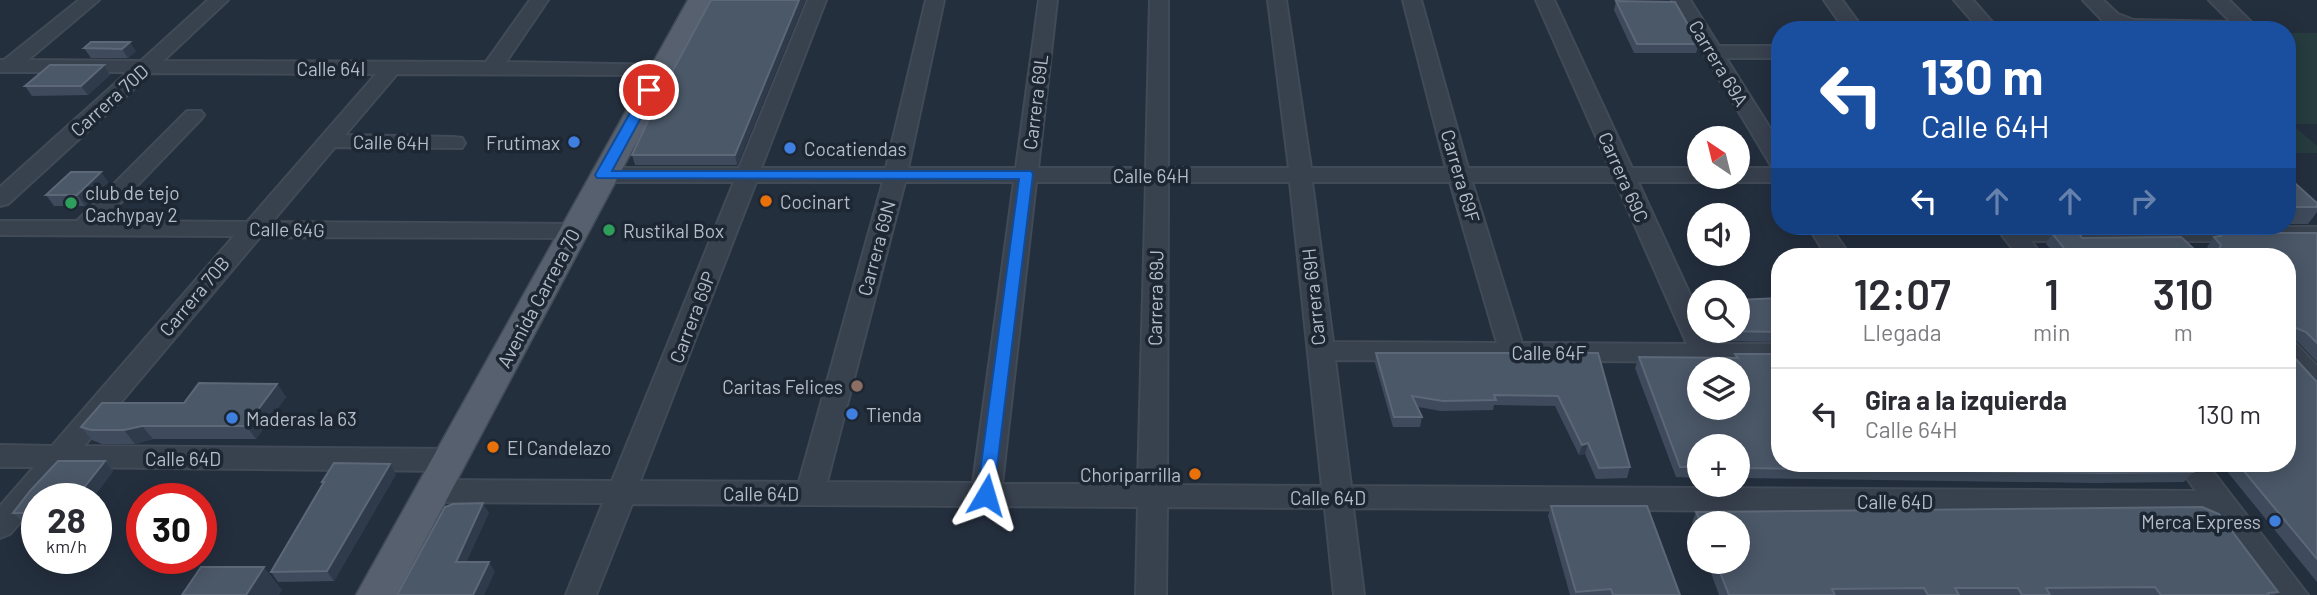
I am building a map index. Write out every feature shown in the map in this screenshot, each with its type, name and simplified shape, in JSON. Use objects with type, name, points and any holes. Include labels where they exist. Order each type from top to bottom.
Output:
[{"type":"main road","name":"Avenida Carrera 70","points":[[376,595],[602,175],[700,0]]},
{"type":"street","points":[[5,66],[90,0]]},
{"type":"street","name":"Carrera 70D","points":[[0,199],[219,0]]},
{"type":"street","points":[[492,68],[539,0]]},
{"type":"street","name":"Carrera 69P","points":[[581,595],[817,0]]},
{"type":"street","name":"Carrera 69N","points":[[810,494],[895,174],[935,0]]},
{"type":"street","name":"Carrera 69L","points":[[986,495],[1048,0]]},
{"type":"street","name":"Carrera 69J","points":[[1151,595],[1159,0]]},
{"type":"street","name":"Carrera 69H","points":[[1277,0],[1349,595]]},
{"type":"street","name":"Carrera 69F","points":[[1412,0],[1459,175],[1512,352]]},
{"type":"street","name":"Carrera 69C","points":[[1545,0],[1704,352]]},
{"type":"street","name":"Carrera 69A","points":[[1681,0],[1771,147]]},
{"type":"street","points":[[1833,0],[1848,21]]},
{"type":"street","points":[[1963,0],[1982,21]]},
{"type":"street","points":[[2092,0],[2118,21]]},
{"type":"street","points":[[2218,0],[2242,21]]},
{"type":"street","points":[[1713,52],[1771,52]]},
{"type":"street","name":"Calle 64I","points":[[5,66],[661,69]]},
{"type":"street","name":"Carrera 70B","points":[[0,526],[391,68]]},
{"type":"street","points":[[83,228],[194,115]]},
{"type":"street","name":"Calle 64H","points":[[328,141],[454,143]]},
{"type":"street","name":"Calle 64H","points":[[602,175],[1687,175]]},
{"type":"street","points":[[1750,175],[1771,175]]},
{"type":"street","name":"Calle 64G","points":[[0,228],[573,231]]},
{"type":"street","points":[[2296,233],[2317,234]]},
{"type":"street","points":[[2179,235],[2191,248]]},
{"type":"street","name":"Calle 64F","points":[[1319,351],[1771,353]]},
{"type":"street","points":[[2296,360],[2317,382]]},
{"type":"street","name":"Calle 64D","points":[[0,456],[450,460]]},
{"type":"street","points":[[2197,472],[2293,595]]},
{"type":"street","name":"Calle 64D","points":[[434,491],[2222,503]]},
{"type":"green space","points":[[2296,33],[2317,33],[2317,124],[2296,124]]},
{"type":"green space","points":[[2296,128],[2317,146],[2317,153],[2296,153]]},
{"type":"building","points":[[711,0],[799,0],[735,155],[632,155],[663,89]]},
{"type":"building","points":[[1616,1],[1675,2],[1699,44],[1637,44]]},
{"type":"building","points":[[91,42],[130,42],[122,49],[84,48]]},
{"type":"building","points":[[50,65],[104,65],[81,86],[25,86]]},
{"type":"building","points":[[71,172],[101,172],[77,195],[46,195]]},
{"type":"building","points":[[2296,184],[2317,203],[2317,207],[2296,207]]},
{"type":"building","points":[[2317,233],[2317,343],[2306,332],[2296,328],[2296,248],[2220,248],[2221,245],[2214,237]]},
{"type":"building","points":[[2054,235],[2080,235],[2082,238],[2181,237],[2193,248],[2064,248]]},
{"type":"building","points":[[1771,298],[1771,332],[1750,331],[1750,299]]},
{"type":"building","points":[[1376,353],[1598,353],[1630,467],[1599,468],[1588,443],[1582,445],[1558,396],[1494,395],[1496,400],[1443,401],[1412,396],[1422,417],[1394,417]]},
{"type":"building","points":[[1735,354],[1771,354],[1771,468],[1750,468],[1750,434],[1687,434],[1687,467],[1680,467],[1639,357],[1687,357],[1687,420],[1750,420],[1750,357],[1737,357]]},
{"type":"building","points":[[2296,359],[2317,381],[2317,559],[2245,472],[2296,472]]},
{"type":"building","points":[[199,383],[277,384],[246,426],[142,426],[124,430],[91,430],[81,427],[102,403],[184,403]]},
{"type":"building","points":[[58,461],[105,461],[88,483],[37,483]]},
{"type":"building","points":[[334,463],[390,464],[327,571],[271,572],[322,482]]},
{"type":"building","points":[[2030,472],[2193,472],[2103,473]]},
{"type":"building","points":[[21,503],[21,513],[13,513]]},
{"type":"building","points":[[483,503],[456,562],[489,562],[473,595],[397,595],[445,507],[453,504]]},
{"type":"building","points":[[1551,506],[1647,506],[1680,595],[1613,595],[1611,589],[1576,592]]},
{"type":"building","points":[[2202,507],[2219,514],[2278,592],[2268,593],[2269,595],[2161,595],[2155,587],[2046,588],[2050,595],[2022,595],[2018,588],[1955,588],[1959,595],[1928,595],[1924,588],[1832,589],[1835,595],[1729,595],[1721,574],[1750,574],[1750,511]]},
{"type":"building","points":[[217,567],[264,567],[246,595],[182,595],[196,574],[217,574]]},
{"type":"place","name":"Frutimax","points":[[574,142]]},
{"type":"place","name":"Cocatiendas","points":[[790,148]]},
{"type":"place","name":"Cocinart","points":[[766,201]]},
{"type":"place","name":"club de tejo Cachypay 2","points":[[71,203]]},
{"type":"place","name":"Rustikal Box","points":[[609,230]]},
{"type":"place","name":"Caritas Felices","points":[[857,386]]},
{"type":"place","name":"Tienda","points":[[852,414]]},
{"type":"place","name":"Maderas la 63","points":[[232,418]]},
{"type":"place","name":"El Candelazo","points":[[493,447]]},
{"type":"place","name":"Choriparrilla","points":[[1195,474]]},
{"type":"place","name":"Merca Express","points":[[2275,521]]},
{"type":"route","points":[[649,90],[602,175],[1026,174],[986,495]]}]
